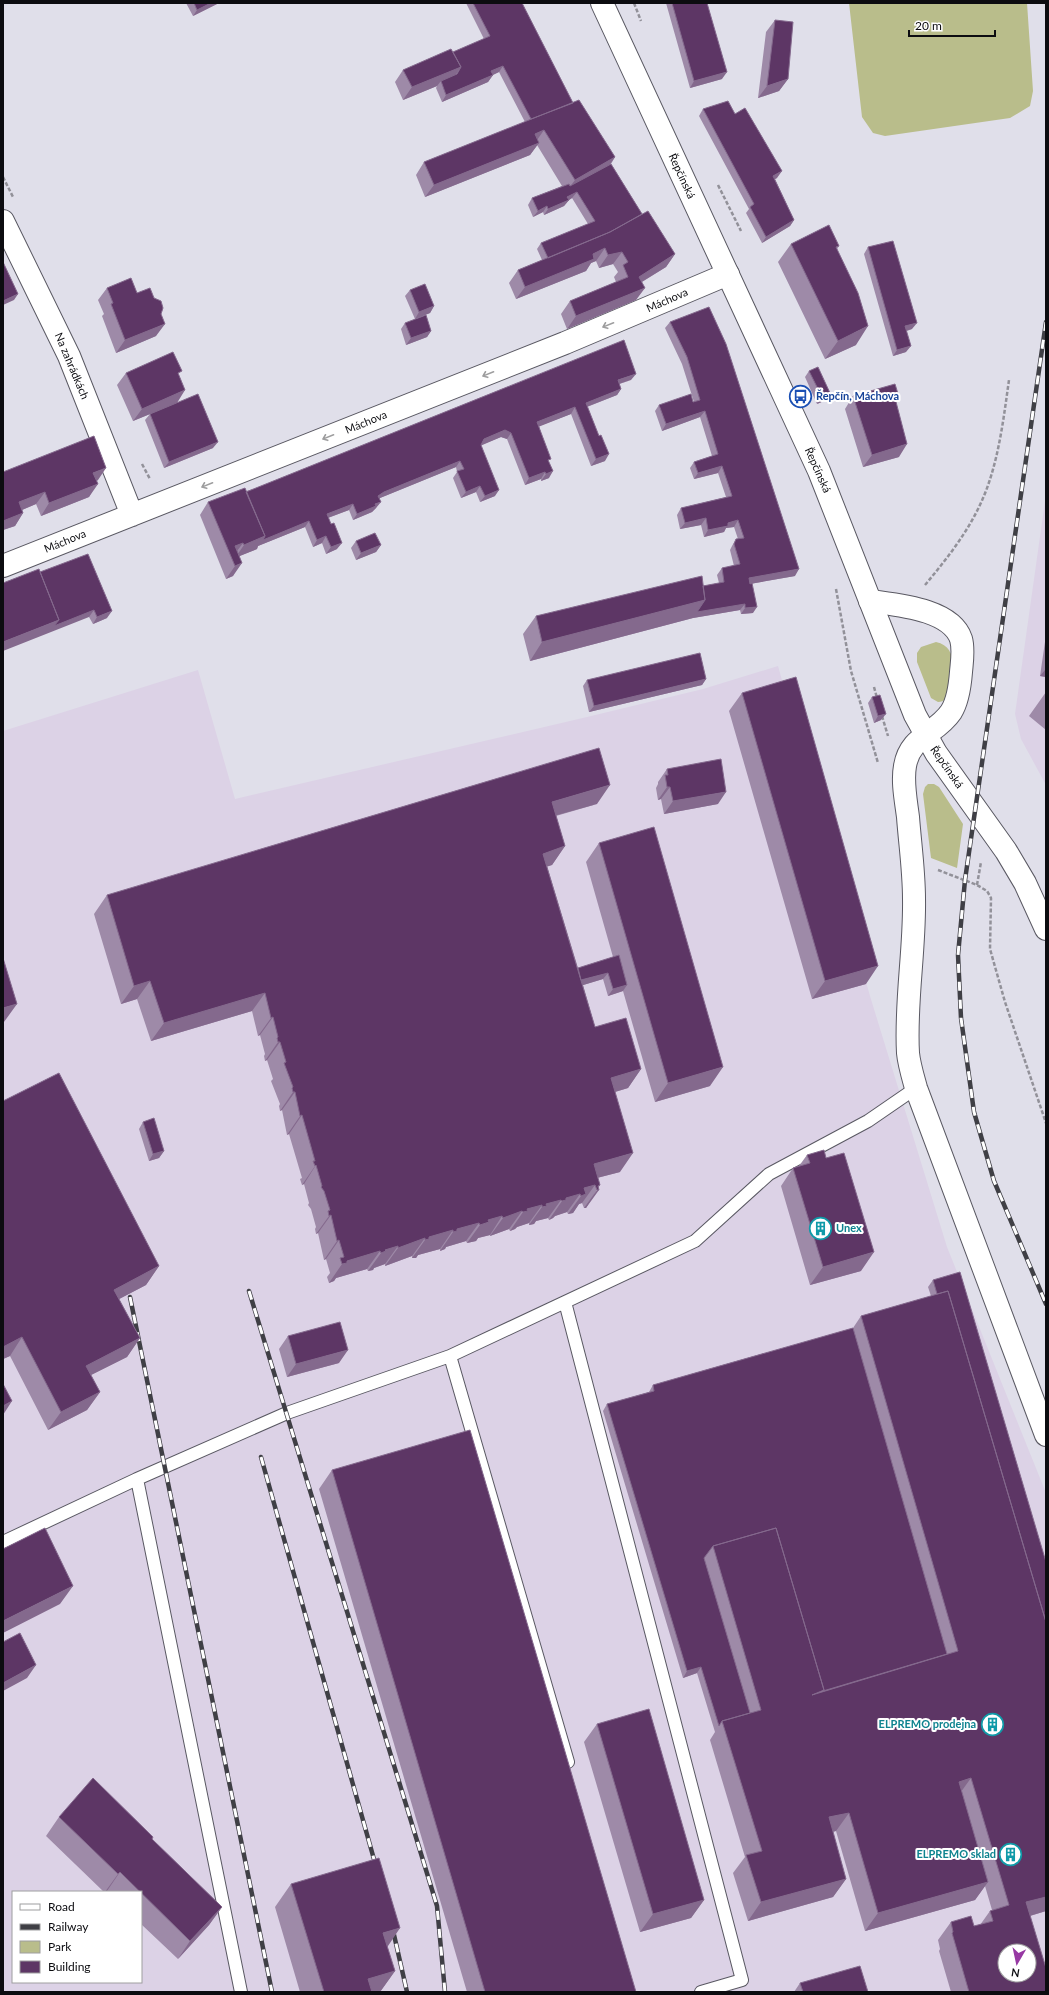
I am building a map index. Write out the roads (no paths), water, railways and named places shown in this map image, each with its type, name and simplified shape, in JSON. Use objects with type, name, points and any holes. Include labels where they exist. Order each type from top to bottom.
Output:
[{"type":"street","name":"Řepčínská","points":[[602,3],[819,471],[906,694],[925,734],[936,753],[1006,851],[1025,883],[1046,929]]},
{"type":"street","name":"Na zahrádkách","points":[[3,221],[69,356],[132,515]]},
{"type":"street","name":"Máchova","points":[[3,566],[565,343],[728,274]]},
{"type":"street","points":[[870,601],[907,607],[929,613],[945,620],[956,628],[961,639],[963,654],[960,685],[957,699],[952,711],[944,721],[925,734],[914,744],[908,754],[905,766],[904,780],[914,899],[908,1054],[916,1088],[1046,1435]]},
{"type":"lane","points":[[3,1542],[287,1413],[450,1356],[695,1240],[768,1174],[868,1121],[916,1088]]},
{"type":"lane","points":[[565,1302],[742,1980],[701,1992]]},
{"type":"lane","points":[[450,1356],[572,1777]]},
{"type":"lane","points":[[137,1480],[241,1992]]},
{"type":"railway","points":[[1046,322],[965,880],[958,955],[961,1018],[974,1112],[994,1181],[1046,1304]]},
{"type":"railway","points":[[249,1291],[437,1906],[445,1992]]},
{"type":"railway","points":[[130,1297],[272,1992]]},
{"type":"railway","points":[[261,1457],[377,1870]]},
{"type":"railway","points":[[392,1926],[407,1992]]},
{"type":"place","name":"Řepčín, Máchova","points":[[800,396]]},
{"type":"place","name":"Unex","points":[[821,1228]]},
{"type":"place","name":"ELPREMO prodejna","points":[[992,1724]]},
{"type":"place","name":"ELPREMO sklad","points":[[1011,1854]]}]
